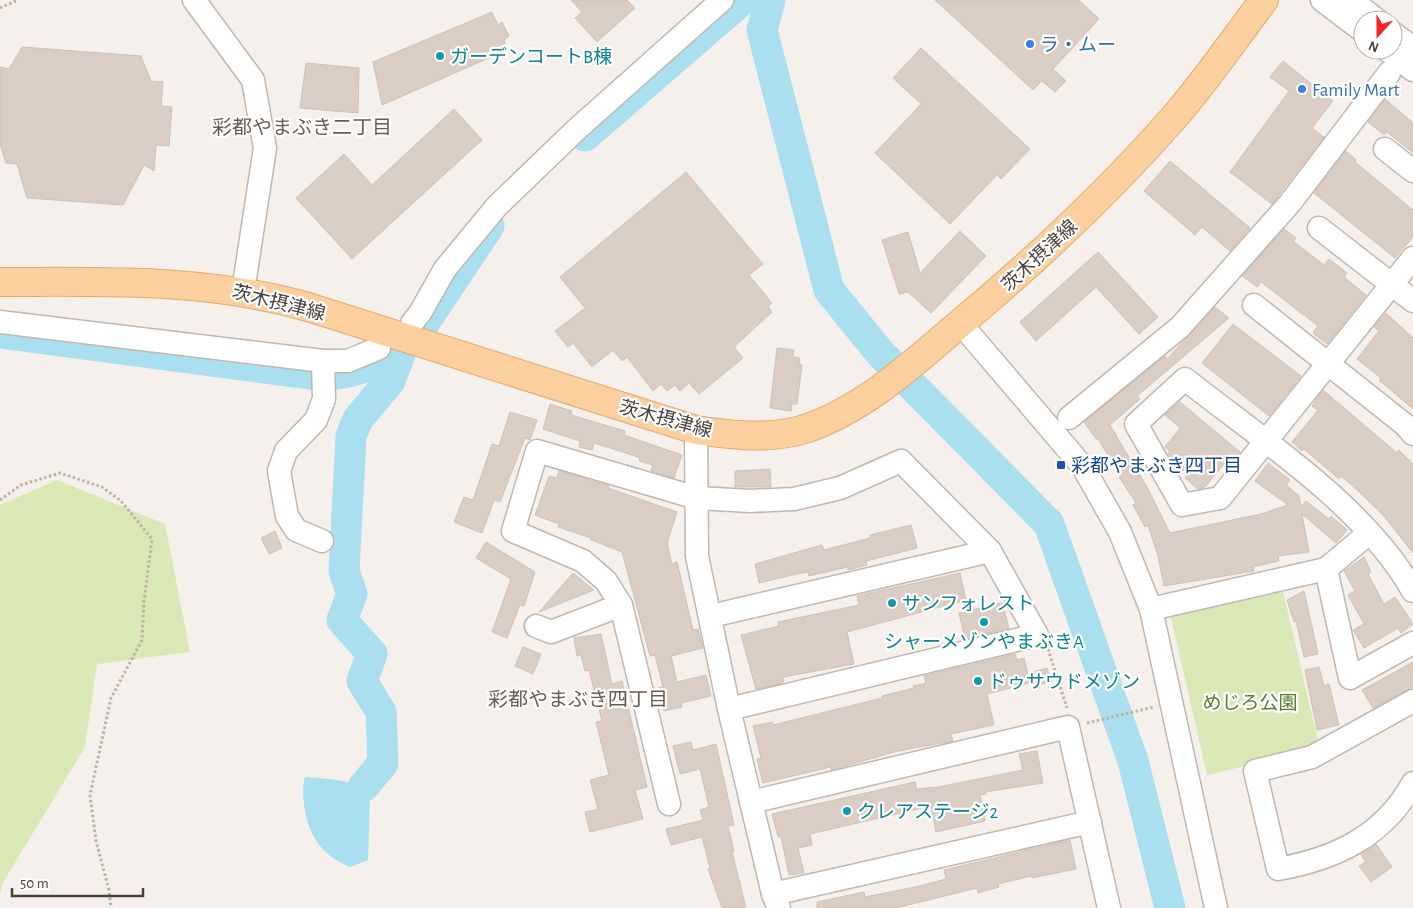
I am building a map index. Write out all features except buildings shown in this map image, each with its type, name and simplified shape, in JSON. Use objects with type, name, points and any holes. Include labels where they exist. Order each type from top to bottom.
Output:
[{"type":"main road","name":"茨木摂津線","points":[[0,282],[164,283],[243,291],[308,307],[696,430],[740,436],[776,435],[804,429],[834,417],[871,396],[931,349],[1045,251],[1136,158],[1204,81],[1264,0]]},
{"type":"street","points":[[194,0],[254,80],[264,138],[265,148],[243,291]]},
{"type":"street","points":[[412,323],[420,313],[445,269],[497,206],[577,129],[722,0]]},
{"type":"street","points":[[1322,0],[1353,23]]},
{"type":"street","points":[[1352,0],[1364,10]]},
{"type":"street","points":[[1403,40],[1413,48]]},
{"type":"street","points":[[1400,60],[1413,70]]},
{"type":"street","points":[[1069,418],[1180,327],[1290,202],[1388,74]]},
{"type":"street","points":[[1385,149],[1413,171]]},
{"type":"street","points":[[1319,228],[1413,302]]},
{"type":"street","points":[[1413,258],[1328,364],[1265,442],[1220,498],[1182,505],[1136,424],[1185,379],[1265,442],[1323,488],[1369,533],[1404,576],[1413,591]]},
{"type":"street","points":[[1254,305],[1404,424],[1413,434]]},
{"type":"street","points":[[0,322],[324,363],[348,361],[379,348]]},
{"type":"street","points":[[960,324],[1083,467],[1120,532],[1150,610],[1216,908]]},
{"type":"street","points":[[322,541],[296,530],[287,516],[279,471],[286,451],[316,420],[324,399],[324,363]]},
{"type":"street","points":[[696,430],[697,556],[729,709],[776,901],[1090,822]]},
{"type":"street","points":[[669,804],[621,605],[606,581],[582,561],[513,531],[537,451],[697,498],[750,501],[794,499],[840,488],[901,461],[990,551],[1037,635],[729,709]]},
{"type":"street","points":[[1150,610],[1326,569],[1369,533]]},
{"type":"street","points":[[711,616],[990,551]]},
{"type":"street","points":[[1326,569],[1350,678],[1413,642]]},
{"type":"street","points":[[536,626],[551,632],[621,605]]},
{"type":"street","points":[[1413,701],[1312,758],[1255,772],[1278,870],[1327,857],[1362,840],[1393,812],[1413,783]]},
{"type":"street","points":[[751,802],[1068,727],[1109,908]]},
{"type":"path","points":[[0,8],[18,0]]},
{"type":"path","points":[[0,500],[21,484],[60,473],[102,487],[121,501],[152,539],[144,601],[142,640],[110,698],[90,796],[96,841],[109,890],[111,908]]},
{"type":"path","points":[[1046,646],[1066,701]]},
{"type":"path","points":[[1068,727],[1154,707]]},
{"type":"green space","points":[[57,480],[165,524],[190,652],[97,664],[85,747],[2,884],[0,895],[0,505]]},
{"type":"green space","name":"めじろ公園","points":[[1282,587],[1319,745],[1309,751],[1207,775],[1170,613]]},
{"type":"water","points":[[305,777],[340,780],[357,786],[370,796],[368,860],[350,867],[331,857],[318,843],[312,834],[306,815],[303,791]]},
{"type":"waterway","points":[[585,136],[742,0]]},
{"type":"waterway","points":[[770,0],[762,30],[829,290],[881,354],[1049,524],[1133,761],[1170,908]]},
{"type":"waterway","points":[[423,325],[489,226]]},
{"type":"waterway","points":[[7,334],[317,375],[349,372],[400,354]]},
{"type":"waterway","points":[[363,787],[383,763],[381,712],[362,681],[372,654],[342,620],[352,594],[344,571],[351,436],[358,419],[390,381],[400,354]]},
{"type":"place","name":"ラ・ムー","points":[[1030,44]]},
{"type":"place","name":"ガーデンコートB棟","points":[[440,56]]},
{"type":"place","name":"Family Mart","points":[[1302,89]]},
{"type":"place","name":"彩都やまぶき四丁目","points":[[1061,465]]},
{"type":"place","name":"サンフォレスト","points":[[892,603]]},
{"type":"place","name":"シャーメゾンやまぶきA","points":[[984,622]]},
{"type":"place","name":"ドゥサウドメゾン","points":[[978,681]]},
{"type":"place","name":"クレアステージ2","points":[[847,811]]},
{"type":"district","name":"彩都やまぶき二丁目","points":[[302,127]]},
{"type":"district","name":"彩都やまぶき四丁目","points":[[578,699]]}]
